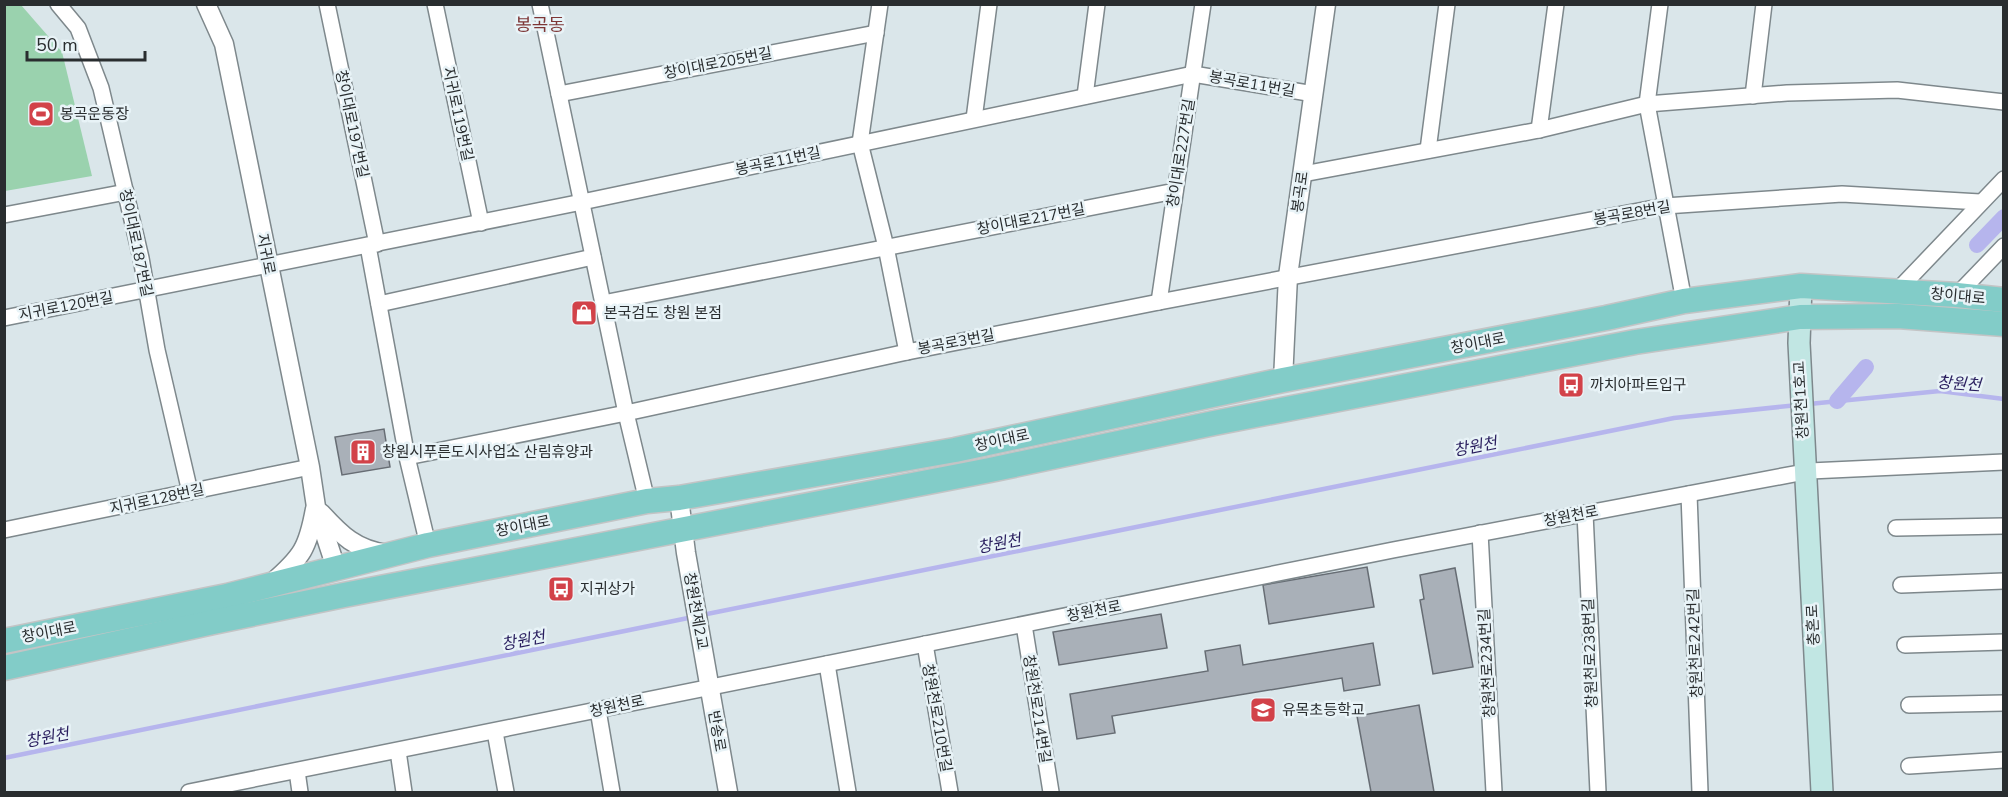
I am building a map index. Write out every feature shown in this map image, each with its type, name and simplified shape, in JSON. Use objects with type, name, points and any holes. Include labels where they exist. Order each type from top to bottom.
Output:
[{"type":"main road","name":"창이대로","points":[[4,641],[227,596],[428,545],[647,501],[680,498],[955,450],[1283,380],[1684,301],[1801,286],[2004,300]]},
{"type":"main road","points":[[1800,317],[1801,286]]},
{"type":"main road","name":"창이대로","points":[[4,668],[344,595],[685,542],[990,470],[1282,410],[1635,342],[1800,317],[1898,316],[2004,324]]},
{"type":"main road","name":"창원천1호교","points":[[1800,317],[1799,343],[1805,465]]},
{"type":"main road","points":[[1282,410],[1283,380]]},
{"type":"main road","name":"충혼로","points":[[1805,465],[1822,792]]},
{"type":"main road","points":[[336,568],[344,595]]},
{"type":"street","name":"창이대로187번길","points":[[58,4],[78,28],[101,88],[126,192],[147,290],[157,351],[190,492]]},
{"type":"street","name":"지귀로","points":[[206,4],[224,44],[310,467],[316,507],[336,568]]},
{"type":"street","name":"창이대로197번길","points":[[327,4],[373,245],[379,304],[407,457],[428,545]]},
{"type":"street","name":"지귀로119번길","points":[[435,4],[481,223]]},
{"type":"street","points":[[540,4],[626,414],[647,501]]},
{"type":"street","points":[[880,4],[860,143],[886,247],[906,352]]},
{"type":"street","points":[[974,119],[989,4]]},
{"type":"street","points":[[1084,96],[1097,4]]},
{"type":"street","name":"창이대로227번길","points":[[1159,302],[1203,4]]},
{"type":"street","name":"봉곡로","points":[[1283,380],[1288,276],[1326,4]]},
{"type":"street","points":[[1428,150],[1447,4]]},
{"type":"street","points":[[1539,130],[1557,4]]},
{"type":"street","points":[[1660,4],[1647,104],[1684,301]]},
{"type":"street","points":[[1753,96],[1764,4]]},
{"type":"street","name":"창이대로205번길","points":[[559,94],[876,33]]},
{"type":"street","name":"봉곡로11번길","points":[[582,202],[1193,74],[1314,94]]},
{"type":"street","points":[[1303,174],[1539,130],[1647,104],[1787,93],[1897,90],[2004,102]]},
{"type":"street","points":[[1897,291],[2004,178]]},
{"type":"street","name":"창이대로217번길","points":[[886,247],[1175,191]]},
{"type":"street","points":[[4,215],[126,192]]},
{"type":"street","name":"봉곡로8번길","points":[[1288,276],[1665,206],[1842,194],[1980,202]]},
{"type":"street","points":[[268,266],[582,202]]},
{"type":"street","points":[[1957,295],[2004,246]]},
{"type":"street","points":[[603,303],[886,247]]},
{"type":"street","points":[[379,304],[593,257]]},
{"type":"street","name":"지귀로120번길","points":[[4,318],[268,266]]},
{"type":"street","name":"봉곡로3번길","points":[[626,414],[906,352],[1288,276]]},
{"type":"street","points":[[407,457],[626,414]]},
{"type":"street","name":"창원천로","points":[[194,792],[598,710],[708,678],[827,664],[925,645],[1689,494],[1805,465],[2004,462]]},
{"type":"street","name":"지귀로128번길","points":[[4,530],[310,467]]},
{"type":"street","name":"창원천로242번길","points":[[1689,494],[1700,792]]},
{"type":"street","points":[[680,498],[685,542]]},
{"type":"street","points":[[316,507],[338,531],[354,544],[373,552],[392,554]]},
{"type":"street","name":"지귀로","points":[[272,583],[293,565],[305,548],[316,507]]},
{"type":"street","name":"창원천로238번길","points":[[1585,513],[1598,792]]},
{"type":"street","points":[[1896,528],[2004,526]]},
{"type":"street","name":"창원천로234번길","points":[[1480,534],[1494,792]]},
{"type":"street","name":"창원천제2교","points":[[685,542],[708,678]]},
{"type":"street","points":[[1901,585],[2004,581]]},
{"type":"street","name":"창원천로214번길","points":[[1023,625],[1051,792]]},
{"type":"street","points":[[1905,645],[2004,642]]},
{"type":"street","name":"창원천로210번길","points":[[925,645],[950,792]]},
{"type":"street","points":[[827,664],[848,792]]},
{"type":"street","name":"반송로","points":[[708,678],[728,792]]},
{"type":"street","points":[[1909,705],[2004,703]]},
{"type":"street","points":[[598,710],[612,792]]},
{"type":"street","points":[[495,732],[506,792]]},
{"type":"street","points":[[398,751],[404,792]]},
{"type":"street","points":[[1909,766],[2004,760]]},
{"type":"street","points":[[297,771],[300,792]]},
{"type":"green space","name":"봉곡운동장","points":[[5,4],[21,5],[62,52],[92,176],[5,191]]},
{"type":"building","name":"창원시푸른도시사업소 산림휴양과","points":[[384,429],[390,467],[342,475],[335,437]]},
{"type":"building","points":[[1367,567],[1374,607],[1269,624],[1263,585]]},
{"type":"building","points":[[1455,568],[1473,667],[1433,674],[1420,600],[1424,599],[1420,575]]},
{"type":"building","points":[[1161,614],[1167,648],[1059,665],[1053,632]]},
{"type":"building","points":[[1373,643],[1380,685],[1344,691],[1342,678],[1112,716],[1115,733],[1077,739],[1070,694],[1208,671],[1205,651],[1240,645],[1243,665]]},
{"type":"building","points":[[1419,705],[1434,792],[1371,792],[1357,716]]},
{"type":"waterway","points":[[1977,245],[2004,217]]},
{"type":"waterway","points":[[1837,401],[1866,367]]},
{"type":"waterway","name":"창원천","points":[[1809,404],[1940,391],[2004,399]]},
{"type":"waterway","name":"창원천","points":[[702,615],[1674,418],[1798,405]]},
{"type":"waterway","name":"창원천","points":[[4,758],[693,617]]},
{"type":"place","name":"봉곡운동장","points":[[41,114]]},
{"type":"place","name":"본국검도 창원 본점","points":[[584,313]]},
{"type":"place","name":"까치아파트입구","points":[[1571,385]]},
{"type":"place","name":"창원시푸른도시사업소 산림휴양과","points":[[363,452]]},
{"type":"place","name":"지귀상가","points":[[561,589]]},
{"type":"place","name":"유목초등학교","points":[[1263,710]]},
{"type":"district","name":"봉곡동","points":[[540,25]]}]
